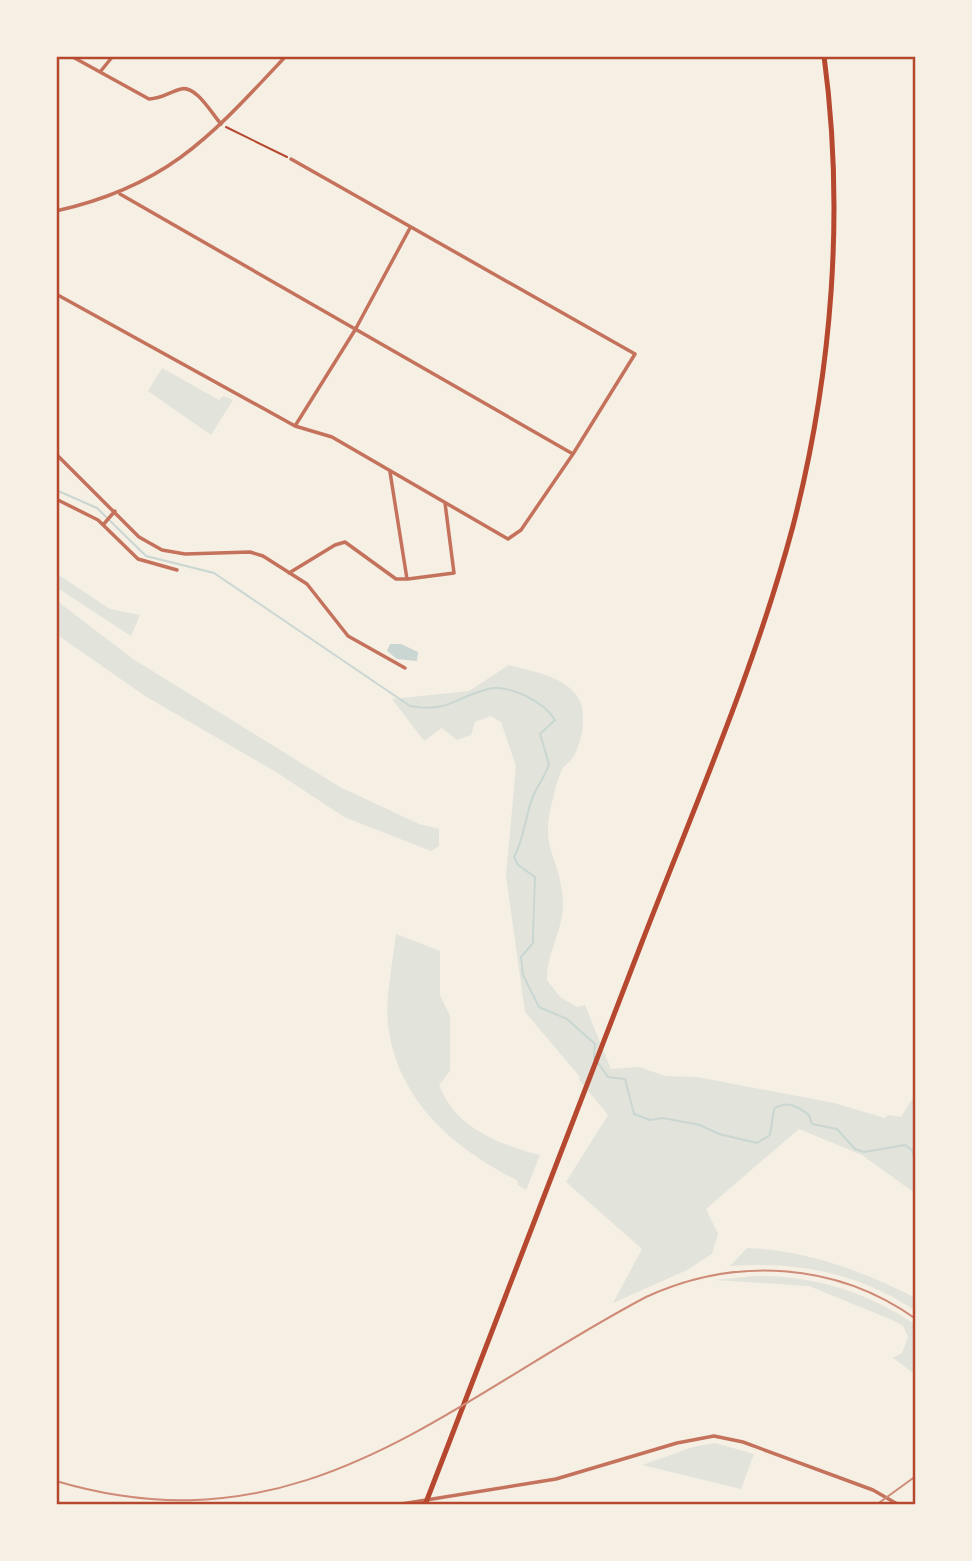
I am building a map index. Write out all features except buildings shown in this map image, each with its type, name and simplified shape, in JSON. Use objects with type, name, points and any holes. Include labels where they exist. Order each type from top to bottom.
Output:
[{"type":"main road","points":[[425,1505],[756,643],[785,553],[806,468],[827,340],[833,253],[832,148],[824,56]]},
{"type":"street","points":[[71,56],[149,99],[159,99],[183,88],[192,90],[221,125]]},
{"type":"street","points":[[100,72],[113,56]]},
{"type":"street","points":[[56,211],[120,194],[143,183],[206,140],[286,56]]},
{"type":"street","points":[[56,294],[295,426],[332,437],[508,540],[521,530],[573,454],[635,354],[291,159]]},
{"type":"street","points":[[120,194],[573,454]]},
{"type":"street","points":[[295,426],[355,330],[410,228]]},
{"type":"street","points":[[56,454],[139,537],[162,550],[205,554],[250,552],[262,556],[307,584],[348,636],[405,668]]},
{"type":"street","points":[[390,472],[407,579]]},
{"type":"street","points":[[56,499],[104,523],[138,559],[177,570]]},
{"type":"street","points":[[289,573],[335,545],[345,542],[396,579],[454,573],[445,503]]},
{"type":"street","points":[[104,523],[113,513]]},
{"type":"street","points":[[396,1505],[556,1479],[677,1443],[714,1436],[729,1438],[873,1490],[899,1505]]},
{"type":"path","points":[[221,125],[291,159]]},
{"type":"shaded area","points":[[162,368],[219,400],[223,396],[233,400],[211,435],[148,391]]},
{"type":"shaded area","points":[[56,573],[110,609],[140,615],[131,636],[56,587]]},
{"type":"shaded area","points":[[56,600],[133,659],[340,787],[419,824],[439,829],[439,846],[431,851],[344,817],[276,772],[145,696],[56,634]]},
{"type":"shaded area","points":[[390,644],[401,644],[418,652],[417,661],[397,659],[387,651]]},
{"type":"shaded area","points":[[509,665],[566,685],[581,705],[583,720],[579,743],[574,756],[560,775],[549,816],[549,842],[561,887],[563,912],[549,961],[547,980],[560,997],[577,1007],[585,1005],[611,1069],[639,1067],[665,1076],[697,1077],[834,1103],[885,1118],[888,1115],[901,1117],[916,1093],[916,1194],[862,1155],[799,1129],[706,1209],[718,1234],[712,1254],[687,1270],[613,1303],[642,1249],[566,1182],[608,1115],[525,1012],[506,876],[516,766],[501,722],[491,716],[475,722],[471,735],[457,740],[442,728],[424,741],[392,699],[469,691]]},
{"type":"shaded area","points":[[396,934],[440,951],[440,995],[450,1016],[450,1071],[439,1085],[456,1113],[468,1124],[495,1140],[540,1155],[526,1190],[518,1185],[517,1180],[494,1168],[451,1137],[416,1099],[403,1076],[394,1052],[387,1015]]},
{"type":"shaded area","points":[[747,1248],[792,1253],[855,1271],[916,1298],[916,1311],[872,1287],[827,1272],[780,1266],[730,1266]]},
{"type":"shaded area","points":[[756,1276],[799,1279],[840,1288],[898,1313],[916,1325],[916,1375],[893,1358],[902,1353],[908,1337],[903,1326],[892,1320],[809,1286],[715,1280]]},
{"type":"shaded area","points":[[715,1443],[754,1454],[741,1489],[642,1465],[693,1447]]},
{"type":"waterway","points":[[56,490],[97,508],[146,556],[214,573],[410,706],[444,706],[477,692],[497,688],[526,696],[550,713],[555,720],[540,734],[549,764],[531,802],[514,857],[518,865],[535,877],[533,943],[521,957],[523,975],[539,1007],[567,1019],[595,1044],[594,1059]]},
{"type":"waterway","points":[[598,1063],[608,1077],[625,1079],[634,1114],[650,1120],[663,1118],[700,1125],[719,1134],[757,1143],[770,1135],[774,1109],[792,1105],[809,1115],[812,1124],[837,1129],[855,1149],[864,1152],[905,1145],[912,1150],[916,1164]]},
{"type":"railway","points":[[56,1481],[144,1498],[224,1498],[298,1483],[368,1456],[436,1421],[646,1297],[714,1275],[784,1271],[819,1276],[853,1286],[885,1300],[916,1319]]},
{"type":"railway","points":[[876,1505],[916,1476]]}]
